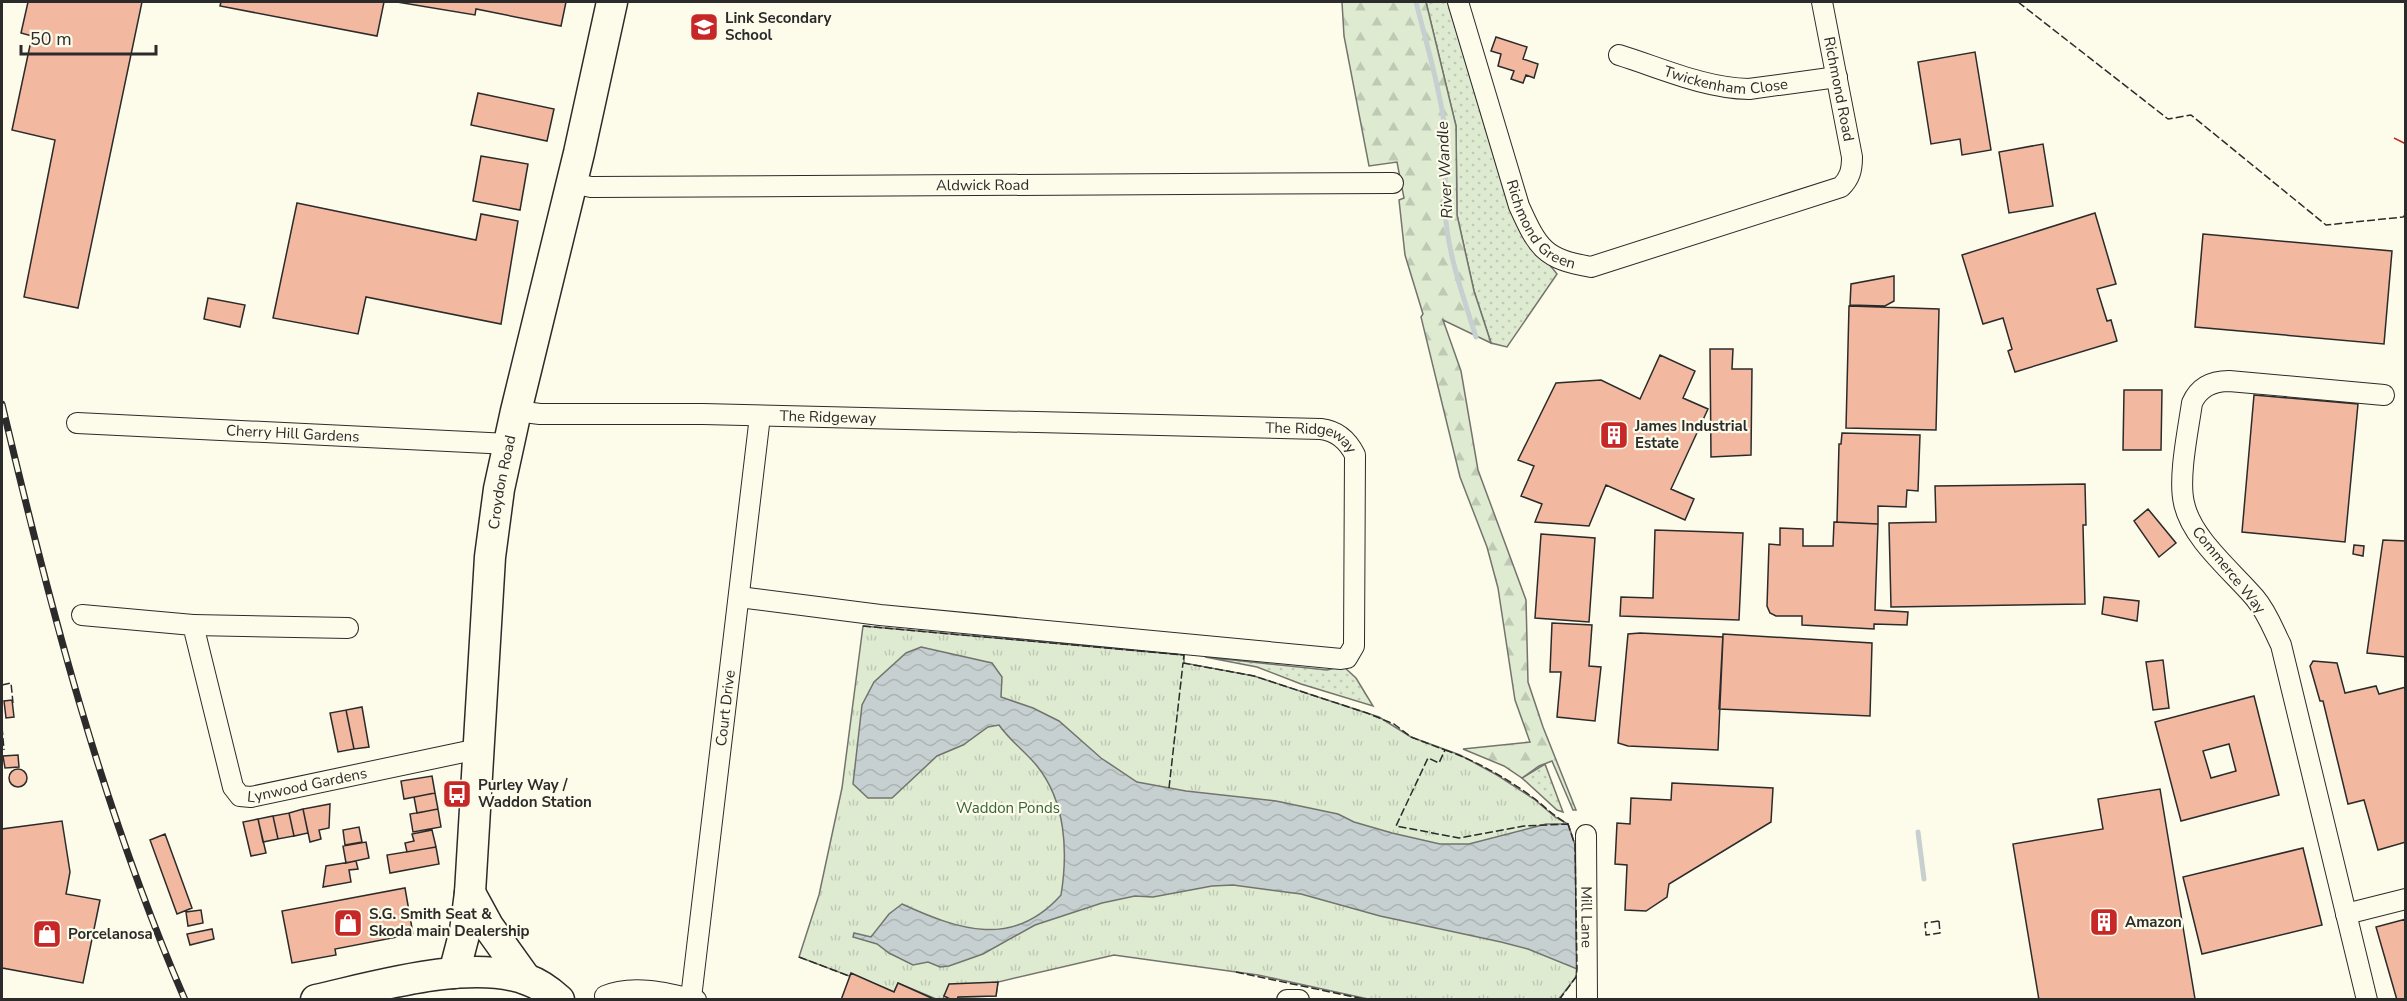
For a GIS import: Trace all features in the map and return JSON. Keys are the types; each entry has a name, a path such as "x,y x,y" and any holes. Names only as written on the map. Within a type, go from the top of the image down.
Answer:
{"highway":[{"name":"Croydon Road","path":"454,973 465,931 470,893 490,557 499,489 572,183 612,2"},
{"path":"470,893 488,927 526,979"},
{"path":"316,999 454,973 495,973 526,979 559,999"}],"street":[{"name":"Richmond Green","path":"1458,2 1519,206 1540,246 1557,260 1591,267 1605,263 1841,187 1850,176"},
{"name":"Richmond Road","path":"1822,2 1852,157 1850,176"},
{"name":"Twickenham Close","path":"1619,55 1706,83 1735,89 1837,77"},
{"name":"Aldwick Road","path":"572,183 591,186 1393,183"},
{"name":"Commerce Way","path":"2367,999 2281,645 2260,605 2196,530 2186,512 2182,487 2192,403 2195,396 2208,384 2229,381 2384,395"},
{"name":"The Ridgeway","path":"516,411 540,414 628,413 1329,430 1345,440 1355,455 1354,646 1347,657 1329,660 880,615 739,597"},
{"name":"Court Drive","path":"694,999 760,416"},
{"name":"Cherry Hill Gardens","path":"77,423 509,444"},
{"path":"82,615 193,625 348,628"},
{"name":"Lynwood Gardens","path":"193,625 234,787 240,796 251,797 478,749"},
{"name":"Mill Lane","path":"1586,835 1587,999"},
{"path":"2346,914 2406,899"},
{"path":"605,996 618,990 630,989 694,999"},
{"path":"1287,999 1299,999"}],"green space":[{"path":"1342,2 1426,2 1456,126 1457,215 1474,291 1491,343 1443,320 1461,371 1478,470 1526,600 1528,682 1576,810 1573,810 1552,761 1539,766 1522,778 1504,766 1463,749 1530,742 1515,700 1498,588 1487,547 1460,477 1421,317 1423,314 1405,255 1399,200 1404,198 1397,162 1369,166 1344,36"},
{"path":"1426,2 1455,2 1527,236 1557,274 1507,347 1491,343 1474,291 1457,215 1456,126"},
{"name":"Waddon Ponds","path":"863,626 1184,655 1184,663 1254,676 1379,717 1411,737 1460,755 1497,775 1568,824 1575,845 1576,977 1559,999 1368,999 1258,975 1114,955 998,982 996,996 952,999 944,996 943,999 936,999 898,983 894,992 851,974 849,976 799,957 819,895 842,788"},
{"path":"1205,657 1327,670 1343,666 1356,678 1373,706 1301,684 1257,667"},
{"path":"1545,764 1563,812 1557,810 1522,778"}],"water":[{"name":"Waddon Ponds","path":"921,647 992,663 1002,677 1001,697 1033,708 1059,721 1101,758 1137,782 1186,791 1276,801 1338,814 1354,822 1440,844 1469,844 1546,824 1568,824 1575,845 1577,969 1528,949 1501,942 1380,916 1301,894 1233,885 1212,886 1153,897 1135,896 1102,903 1035,925 983,954 949,966 940,967 928,962 913,965 877,944 853,937 854,933 871,937 889,914 902,904 944,921 985,930 1024,923 1043,912 1061,895 1064,845 1054,795 1037,766 999,725 988,727 963,745 937,756 892,798 868,798 853,784 862,705 874,682 906,653"}],"building":[{"path":"28,2 142,2 78,308 24,297 55,140 12,130 32,36 21,33"},
{"path":"221,2 384,2 377,36 220,6"},
{"path":"397,2 566,2 561,26 476,9 475,15"},
{"path":"1496,37 1527,47 1523,59 1538,64 1534,78 1526,75 1523,83 1511,79 1514,71 1498,66 1501,54 1491,51"},
{"path":"1975,52 1991,150 1962,155 1960,139 1931,144 1918,62"},
{"path":"478,93 554,109 547,141 471,125"},
{"path":"2043,144 2053,206 2009,213 1999,152"},
{"path":"481,156 528,164 520,210 473,201"},
{"path":"297,203 476,240 481,214 518,221 501,324 366,297 358,334 273,318"},
{"path":"2095,213 2116,284 2097,289 2107,321 2111,320 2117,341 2015,372 2008,351 2012,349 2003,318 1983,324 1962,255"},
{"path":"2203,234 2392,251 2384,344 2195,327"},
{"path":"1894,276 1894,301 1885,306 1850,305 1851,284"},
{"path":"208,298 245,305 240,327 204,319"},
{"path":"1849,306 1939,309 1936,430 1846,428"},
{"path":"1710,349 1733,349 1732,369 1752,369 1751,455 1711,457"},
{"name":"James Industrial Estate","path":"1660,355 1695,371 1683,398 1708,409 1671,489 1694,499 1685,520 1606,485 1589,526 1535,522 1542,504 1521,496 1534,466 1518,460 1556,383 1601,380 1640,399"},
{"path":"2124,390 2162,390 2161,450 2123,450"},
{"path":"2254,395 2358,404 2345,542 2242,532"},
{"path":"1842,433 1920,435 1918,491 1907,490 1906,507 1878,506 1878,524 1837,522 1839,444 1841,444"},
{"path":"2085,484 2086,525 2083,525 2085,604 1891,607 1889,523 1936,522 1935,486"},
{"path":"2148,509 2176,543 2159,557 2134,521"},
{"path":"1834,522 1878,524 1875,610 1908,612 1907,625 1874,624 1874,629 1802,625 1802,616 1776,616 1770,613 1767,606 1769,544 1780,545 1780,528 1803,529 1803,546 1833,546"},
{"path":"1655,530 1743,533 1739,620 1620,616 1621,597 1653,598"},
{"path":"1541,534 1595,538 1589,622 1535,618"},
{"path":"2383,540 2406,541 2406,657 2367,653"},
{"path":"2354,545 2364,546 2363,556 2353,554"},
{"path":"2104,597 2139,601 2137,621 2102,614"},
{"path":"1552,623 1592,625 1589,666 1601,667 1595,721 1557,717 1561,672 1550,672"},
{"path":"1628,634 1723,637 1718,750 1628,746 1618,743"},
{"path":"1723,634 1872,643 1870,716 1719,709"},
{"path":"2163,660 2169,708 2153,710 2146,662"},
{"path":"2313,661 2337,663 2345,693 2376,686 2379,694 2406,687 2406,842 2378,850 2364,800 2348,804 2323,701 2320,701 2310,666"},
{"path":"2254,696 2279,795 2181,821 2155,722","holes":["2229,744 2236,771 2211,778 2203,751"]},
{"path":"12,700 14,717 6,718 4,701"},
{"path":"362,707 369,747 354,749 346,710"},
{"path":"346,710 354,749 338,752 330,713"},
{"path":"18,755 19,767 5,768 3,756"},
{"path":"14,769 22,769 27,774 25,785 14,787 9,782 9,774"},
{"path":"432,776 435,793 404,799 401,781"},
{"path":"1672,783 1773,788 1771,822 1669,884 1667,897 1646,911 1625,910 1627,865 1615,864 1617,823 1630,824 1631,798 1671,800"},
{"name":"Amazon","path":"2160,789 2195,999 2039,1000 2013,844 2103,829 2098,799"},
{"path":"435,793 438,809 417,813 414,797"},
{"path":"330,804 329,828 319,830 321,839 310,842 303,809"},
{"path":"303,809 308,833 294,836 289,813"},
{"path":"438,809 441,827 413,832 410,814"},
{"path":"289,813 294,836 278,839 273,816"},
{"path":"273,816 278,839 263,842 258,819"},
{"path":"258,819 266,853 251,856 243,822"},
{"name":"Porcelanosa","path":"62,821 70,872 66,894 100,900 83,983 2,968 2,829"},
{"path":"359,827 362,842 345,845 343,830"},
{"path":"432,830 436,847 407,852 405,843 414,841 412,834"},
{"path":"165,834 192,908 177,914 150,840"},
{"path":"366,842 369,858 346,863 343,846"},
{"path":"436,847 439,864 390,873 387,855"},
{"path":"2303,848 2322,925 2202,954 2183,877"},
{"path":"356,861 358,869 349,870 351,882 323,887 326,866"},
{"name":"S.G. Smith Seat & Skoda main Dealership","path":"405,888 413,934 335,949 336,955 292,963 282,911"},
{"path":"201,910 203,923 188,926 186,912"},
{"path":"2406,919 2406,1000 2397,1000 2376,927"},
{"path":"212,929 214,939 190,945 187,934"},
{"path":"851,973 894,992 898,983 936,1000 841,1000"},
{"path":"998,982 996,996 958,997 957,1000 952,1000 944,996 949,984"}],"waterway":[{"name":"River Wandle","path":"1416,2 1444,122 1446,225 1456,274 1476,337"},
{"name":"River Wandle","path":"1918,832 1924,879"}],"railway":[{"path":"2,404 59,631 103,781 155,928 185,1000"}],"fence":[{"path":"2018,2 2168,119 2191,115 2326,225 2403,217 2406,214"},
{"path":"863,626 1184,655 1183,663 1254,676 1367,713 1394,724 1411,737 1445,750"},
{"path":"1169,788 1183,663"},
{"path":"2,685 11,683 13,703"},
{"path":"2,727 4,750"},
{"path":"1445,750 1469,759 1503,778 1568,824 1524,826 1459,838 1396,826 1428,758 1439,763 1445,750"},
{"path":"1559,1000 1576,977 1577,969 1575,845 1568,824"},
{"path":"1939,921 1940,933 1926,935 1925,923 1939,921"},
{"path":"799,957 849,976"},
{"path":"1236,972 1368,1000"}],"power":[{"path":"2394,138 2406,144"}],"place":[{"name":"Link Secondary School","path":"704,27"},
{"name":"James Industrial Estate","path":"1614,435"},
{"name":"Purley Way / Waddon Station","path":"457,794"},
{"name":"Amazon","path":"2104,922"},
{"name":"S.G. Smith Seat & Skoda main Dealership","path":"348,923"},
{"name":"Porcelanosa","path":"47,934"}]}
